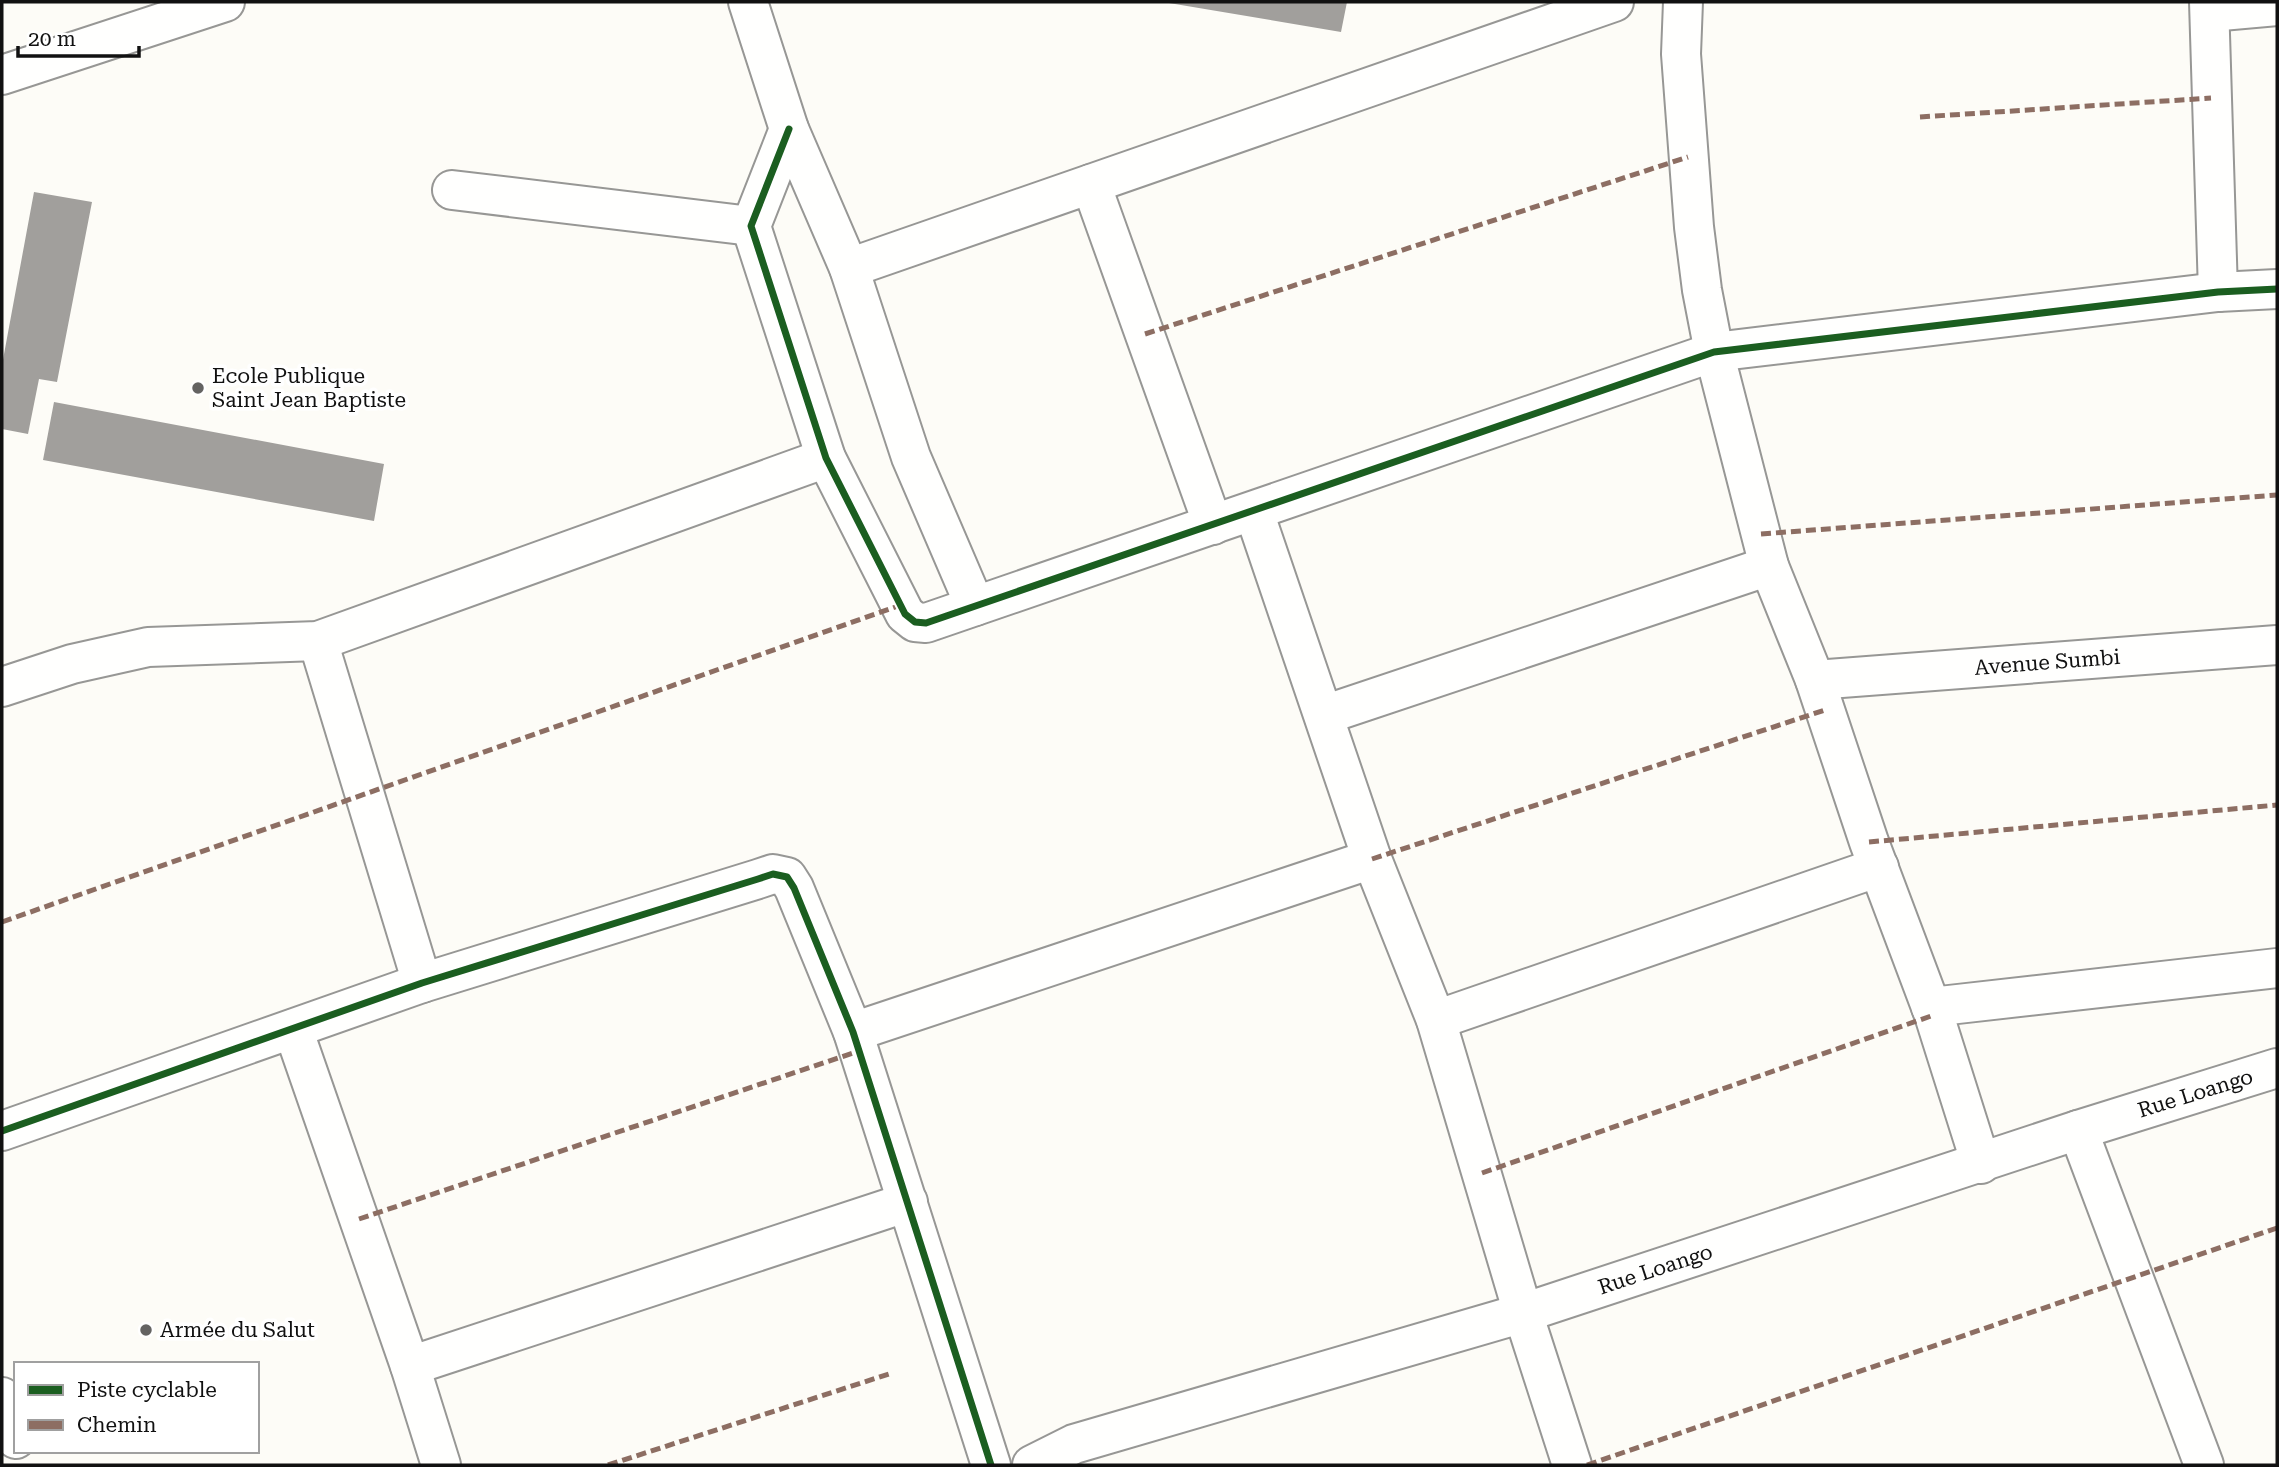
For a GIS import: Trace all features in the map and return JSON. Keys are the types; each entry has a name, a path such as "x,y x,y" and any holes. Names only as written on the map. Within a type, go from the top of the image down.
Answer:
{"street":[{"path":"2,75 225,2"},
{"path":"748,2 789,129 849,268 911,457 975,606"},
{"path":"849,268 1614,2"},
{"path":"1683,2 1681,54 1692,204 1702,290 1714,352 1769,566 1815,680 1879,867 1931,1007 1981,1164"},
{"path":"2218,292 2209,7 2277,6"},
{"path":"789,129 751,226 827,458 905,614 915,622 926,623 1714,352 2218,292 2277,289"},
{"path":"1091,184 1213,525"},
{"path":"452,190 751,226"},
{"path":"2,687 72,664 148,647 318,642 827,458"},
{"path":"1254,512 1373,859 1436,1020 1523,1313 1572,1465"},
{"path":"1324,715 1769,566"},
{"path":"318,642 422,983"},
{"name":"Avenue Sumbi","path":"1815,680 2277,645"},
{"path":"853,1032 1373,859"},
{"path":"1436,1020 1879,867"},
{"path":"2,1131 422,983 773,874 787,877 794,888 853,1032 991,1465"},
{"path":"1931,1007 2277,968"},
{"path":"293,1029 442,1465"},
{"name":"Rue Loango","path":"1032,1465 1074,1444 1523,1313 2078,1130 2277,1068"},
{"path":"2078,1130 2204,1465"},
{"path":"410,1366 908,1202"},
{"path":"2,1396 14,1437"}],"building":[{"path":"1163,2 1347,2 1341,32"},
{"path":"34,192 92,202 57,382 39,379 28,434 2,429 2,365"},
{"path":"54,402 384,464 374,521 43,460"}],"marked path":[{"path":"1920,117 2211,98"},
{"path":"1145,334 1688,157"},
{"path":"1761,534 2277,495"},
{"path":"2,922 901,605"},
{"path":"1372,859 1825,710"},
{"path":"1869,842 2277,805"},
{"path":"1482,1173 1934,1015"},
{"path":"359,1219 859,1051"},
{"path":"1587,1465 2277,1228"},
{"path":"608,1465 889,1374"}],"cycle path":[{"path":"789,129 751,226 826,458 905,614 915,622 926,623 1714,352 2218,292 2277,289"},
{"path":"2,1131 422,983 773,874 787,877 794,888 853,1032 991,1465"}],"place":[{"name":"Ecole Publique Saint Jean Baptiste","path":"198,388"},
{"name":"Armée du Salut","path":"146,1330"}]}
